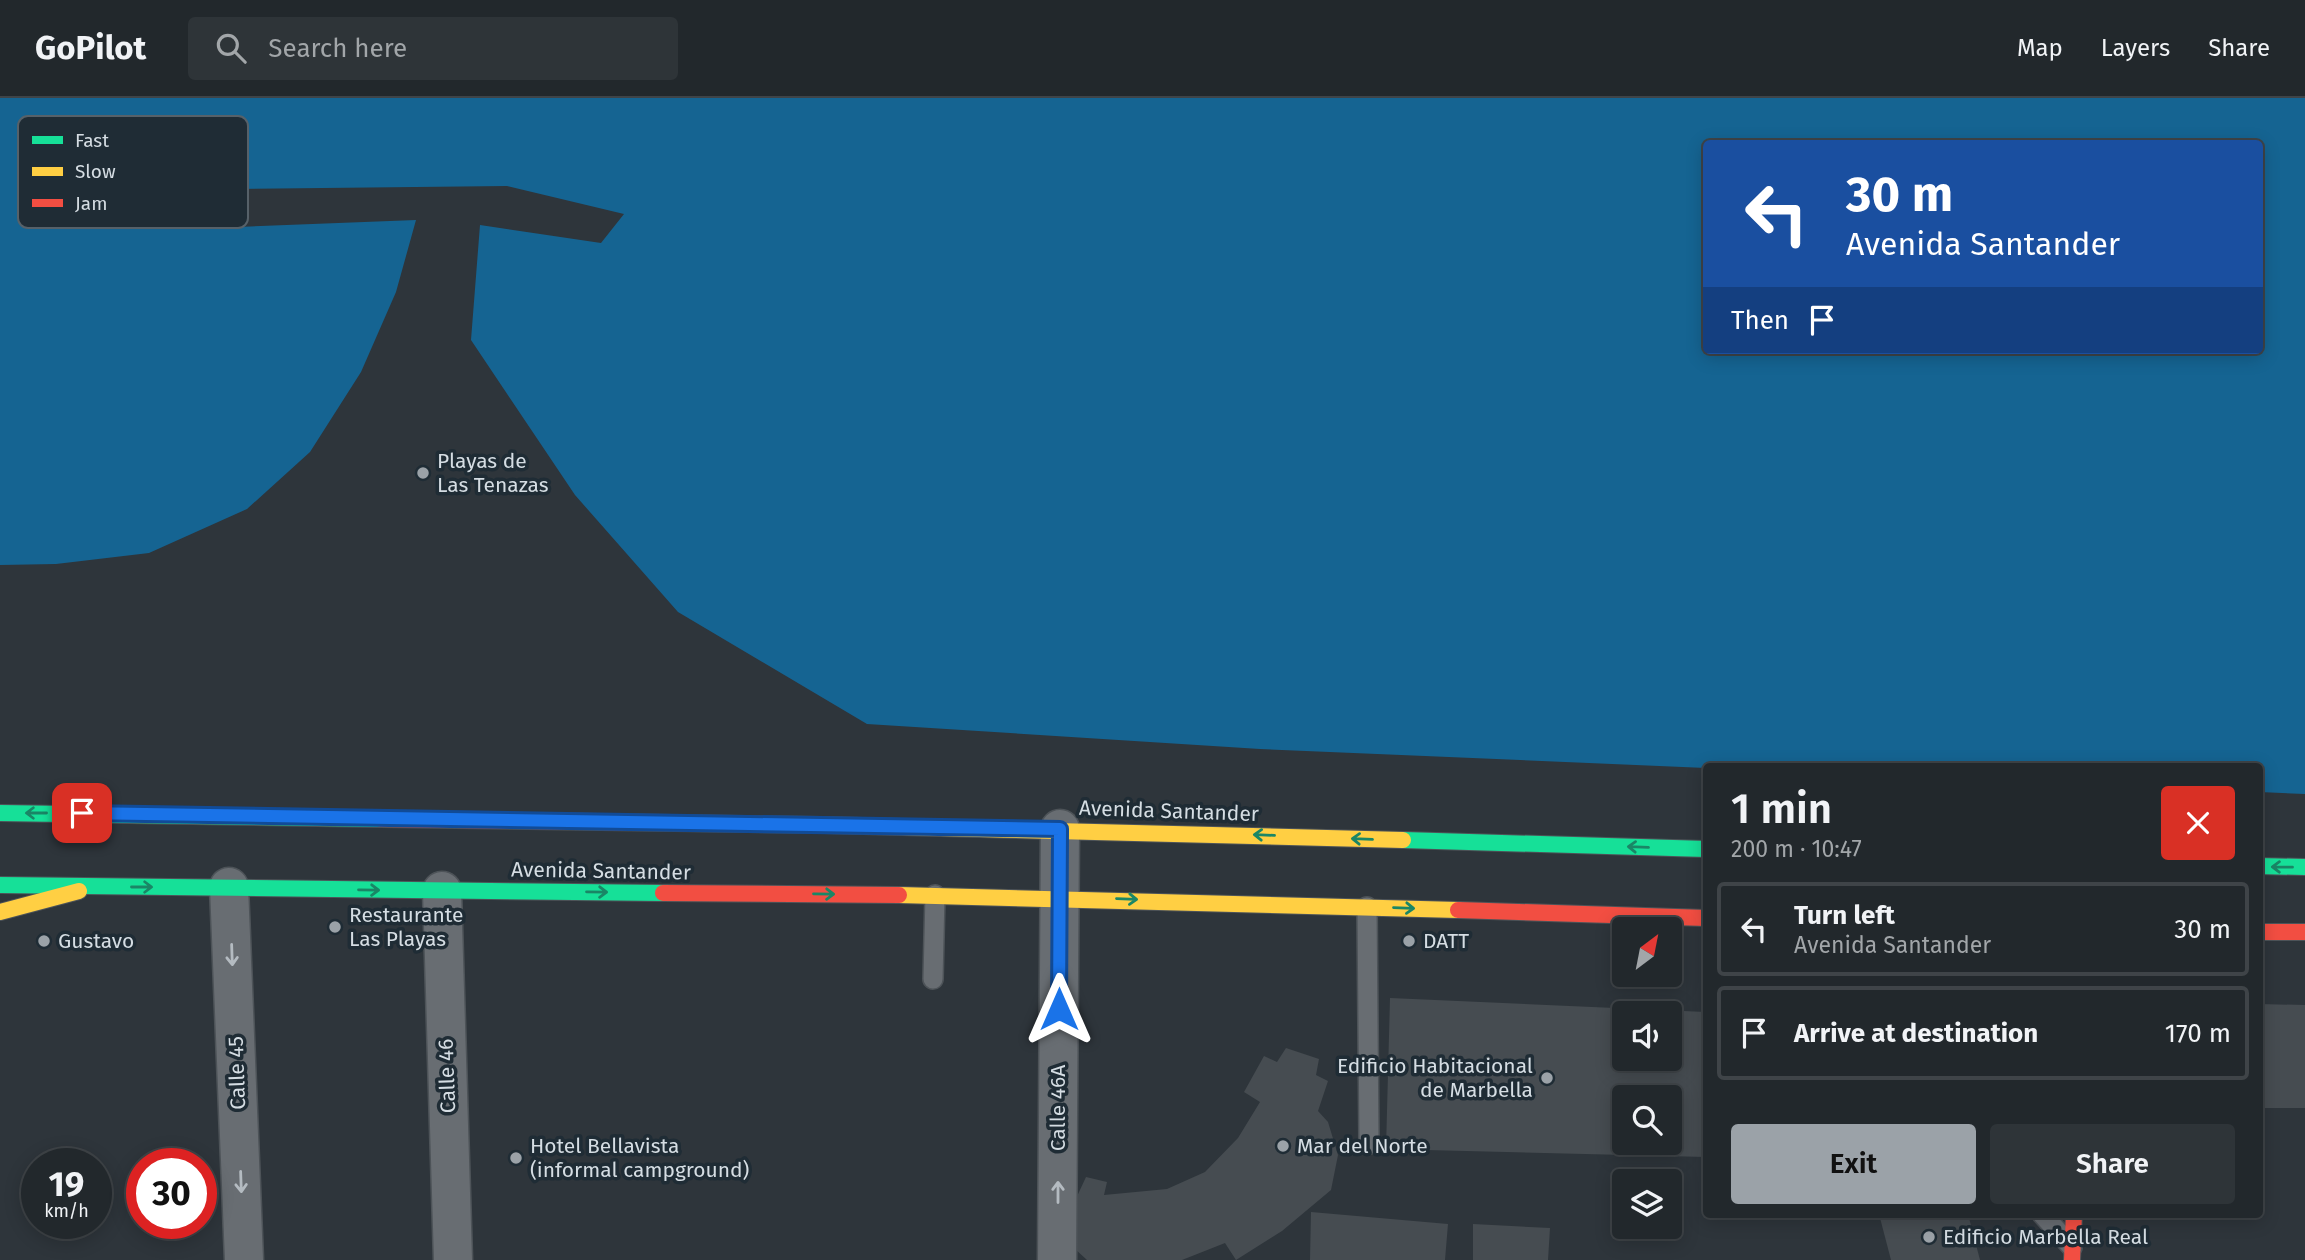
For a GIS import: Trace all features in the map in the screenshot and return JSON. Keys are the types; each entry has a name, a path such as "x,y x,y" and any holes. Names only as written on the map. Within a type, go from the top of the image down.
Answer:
{"main road":[{"name":"Avenida Santander","path":"0,813 1060,829 1703,849"},
{"path":"2263,866 2305,867"},
{"name":"Avenida Santander","path":"0,885 1059,897 1703,918"},
{"path":"0,912 98,887"},
{"path":"2263,932 2305,932"},
{"path":"2073,1254 2074,1218"}],"street":[{"name":"Calle 46A","path":"1057,1260 1060,829"},
{"name":"Calle 45","path":"229,887 244,1260"},
{"name":"Calle 46","path":"442,891 453,1260"}],"lane":[{"path":"933,979 935,895"},
{"path":"1367,907 1368,1144"},
{"path":"2045,1218 2073,1254"}],"water":[{"path":"0,98 2305,98 2305,794 2263,792 2263,763 1703,763 1703,768 1260,749 867,724 678,612 575,495 471,340 480,225 601,243 624,214 507,186 248,189 248,116 18,116 18,228 248,228 416,220 396,292 361,372 310,452 247,509 149,553 56,564 0,565"}],"building":[{"name":"Edificio Habitacional de Marbella","path":"1390,998 1612,1008 1612,1071 1682,1071 1682,1011 1703,1012 1703,1157 1626,1155 1682,1155 1682,1085 1612,1085 1612,1155 1386,1149"},
{"path":"2263,1004 2305,1005 2305,1108 2263,1108"},
{"name":"Mar del Norte","path":"1286,1048 1319,1059 1316,1075 1328,1081 1318,1111 1328,1122 1338,1155 1331,1190 1282,1231 1236,1260 1225,1243 1182,1260 1087,1260 1075,1249 1073,1205 1086,1177 1107,1182 1104,1195 1167,1189 1205,1172 1238,1138 1260,1102 1244,1092 1264,1056 1277,1062"},
{"path":"1311,1212 1448,1224 1445,1260 1310,1260"},
{"name":"Edificio Marbella Real","path":"1880,1218 1969,1218 1980,1260 1891,1260"},
{"path":"1473,1224 1550,1228 1548,1260 1473,1260"}],"traffic: fast":[{"path":"0,813 381,819"},
{"path":"1403,840 1703,849"},
{"path":"2263,866 2305,867"},
{"path":"0,885 663,893"}],"traffic: slow":[{"path":"824,825 1403,840"},
{"path":"0,912 79,891"},
{"path":"899,895 1458,910"}],"traffic: jam":[{"path":"381,819 824,825"},
{"path":"663,893 899,895"},
{"path":"1458,910 1703,918"},
{"path":"2263,932 2305,932"},
{"path":"2072,1260 2074,1218"}],"place":[{"name":"Playas de Las Tenazas","path":"423,473"},
{"name":"Restaurante Las Playas","path":"335,927"},
{"name":"Gustavo","path":"44,941"},
{"name":"DATT","path":"1409,941"},
{"name":"Edificio Habitacional de Marbella","path":"1547,1078"},
{"name":"Mar del Norte","path":"1283,1146"},
{"name":"Hotel Bellavista (informal campground)","path":"516,1158"},
{"name":"Edificio Marbella Real","path":"1929,1237"}],"route":[{"path":"82,813 1060,829 1059,1009"}]}
